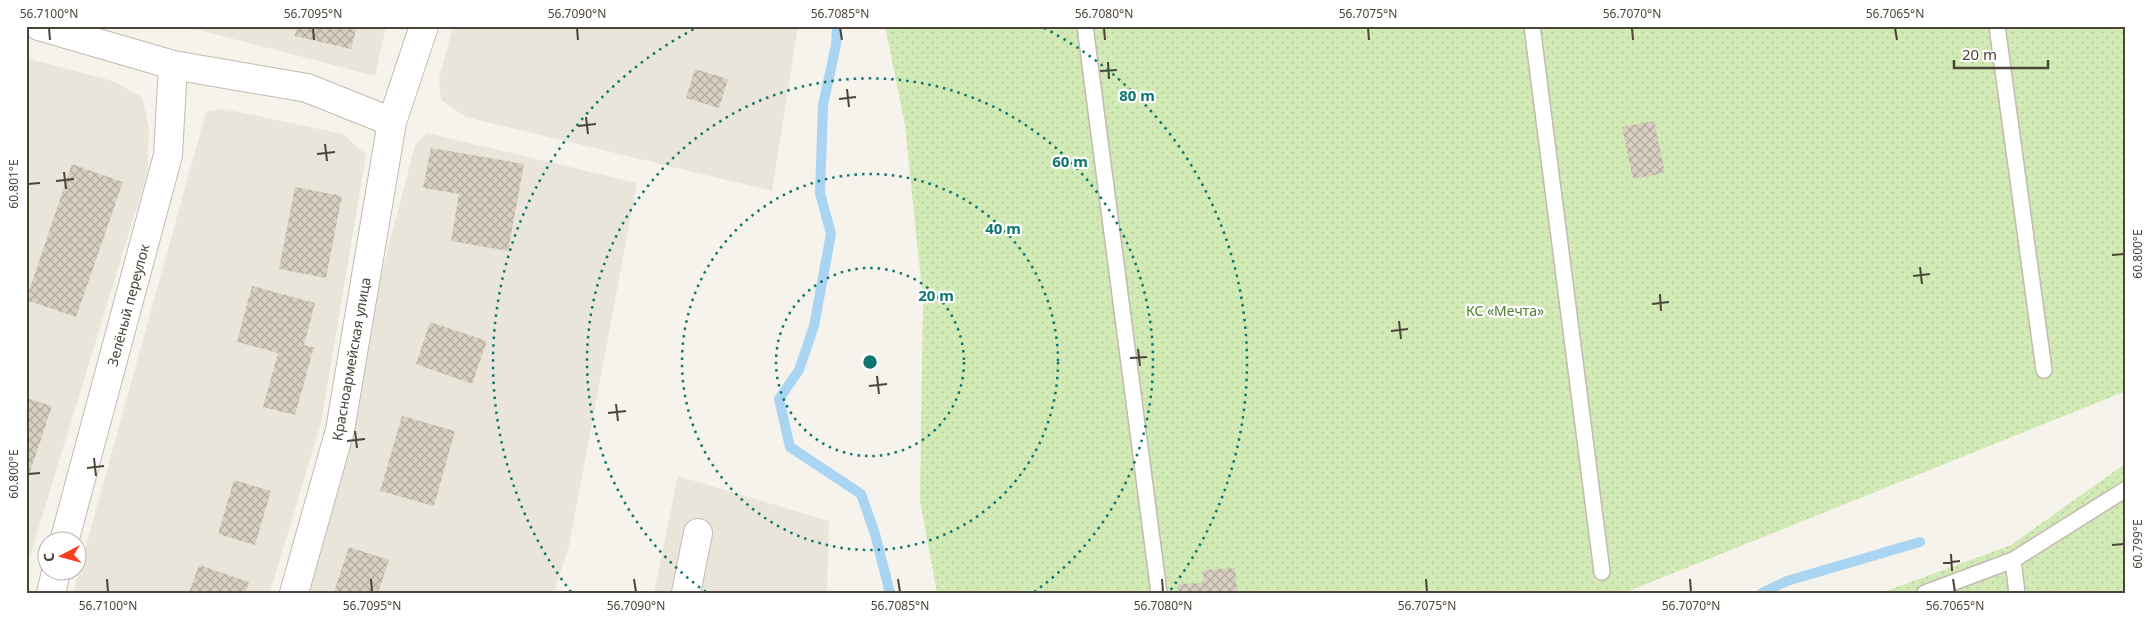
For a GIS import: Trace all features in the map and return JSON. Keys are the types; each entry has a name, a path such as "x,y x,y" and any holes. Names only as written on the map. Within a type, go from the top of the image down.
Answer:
{"street":[{"path":"38,26 173,65 307,88 392,122"},
{"name":"Красноармейская улица","path":"294,593 340,430 392,122 424,26"},
{"name":"Зелёный переулок","path":"67,532 168,155 173,65"},
{"path":"686,593 698,533"}],"lane":[{"path":"1085,26 1159,593"},
{"path":"1532,26 1602,572"},
{"path":"1997,26 2044,370"},
{"path":"1925,593 2013,560 2126,489"},
{"path":"2013,560 2017,593"}],"shaded area":[{"path":"184,26 386,26 375,76"},
{"path":"453,26 798,26 772,191 466,117 441,100 439,79"},
{"path":"26,58 113,81 142,97 149,128 147,174 26,569"},
{"path":"224,109 343,134 366,155 321,423 270,593 73,593 76,582 88,582 88,539 206,112"},
{"path":"427,133 637,183 569,546 554,593 298,593 415,145"},
{"path":"678,476 829,521 827,593 654,593"}],"green space":[{"name":"КС «Мечта»","path":"885,26 2126,26 2126,391 1624,593 937,593 920,501 923,301 905,125"},
{"path":"2126,463 2126,593 1881,593 2011,545"}],"building":[{"path":"297,26 357,26 351,49 295,36"},
{"path":"695,69 728,79 719,108 686,98"},
{"path":"1654,121 1665,173 1633,179 1622,127"},
{"path":"431,148 524,164 508,251 451,241 459,194 423,188"},
{"path":"72,164 123,182 76,317 26,300"},
{"path":"295,187 342,196 326,278 279,269"},
{"path":"252,286 315,303 304,345 314,347 295,415 263,407 278,353 237,342"},
{"path":"430,322 487,341 472,384 416,364"},
{"path":"26,398 52,406 27,481 26,481"},
{"path":"402,416 455,431 434,506 380,491"},
{"path":"234,480 271,491 255,545 218,534"},
{"path":"349,547 389,560 378,593 334,592"},
{"path":"199,565 249,582 245,593 189,593"},
{"path":"1235,568 1237,593 1179,593 1178,584 1204,583 1203,570"}],"waterway":[{"path":"837,26 836,45 823,105 820,193 831,234 814,326 799,370 779,399 790,447 861,494 875,534 890,593"},
{"path":"1762,593 1787,581 1920,542"}]}
